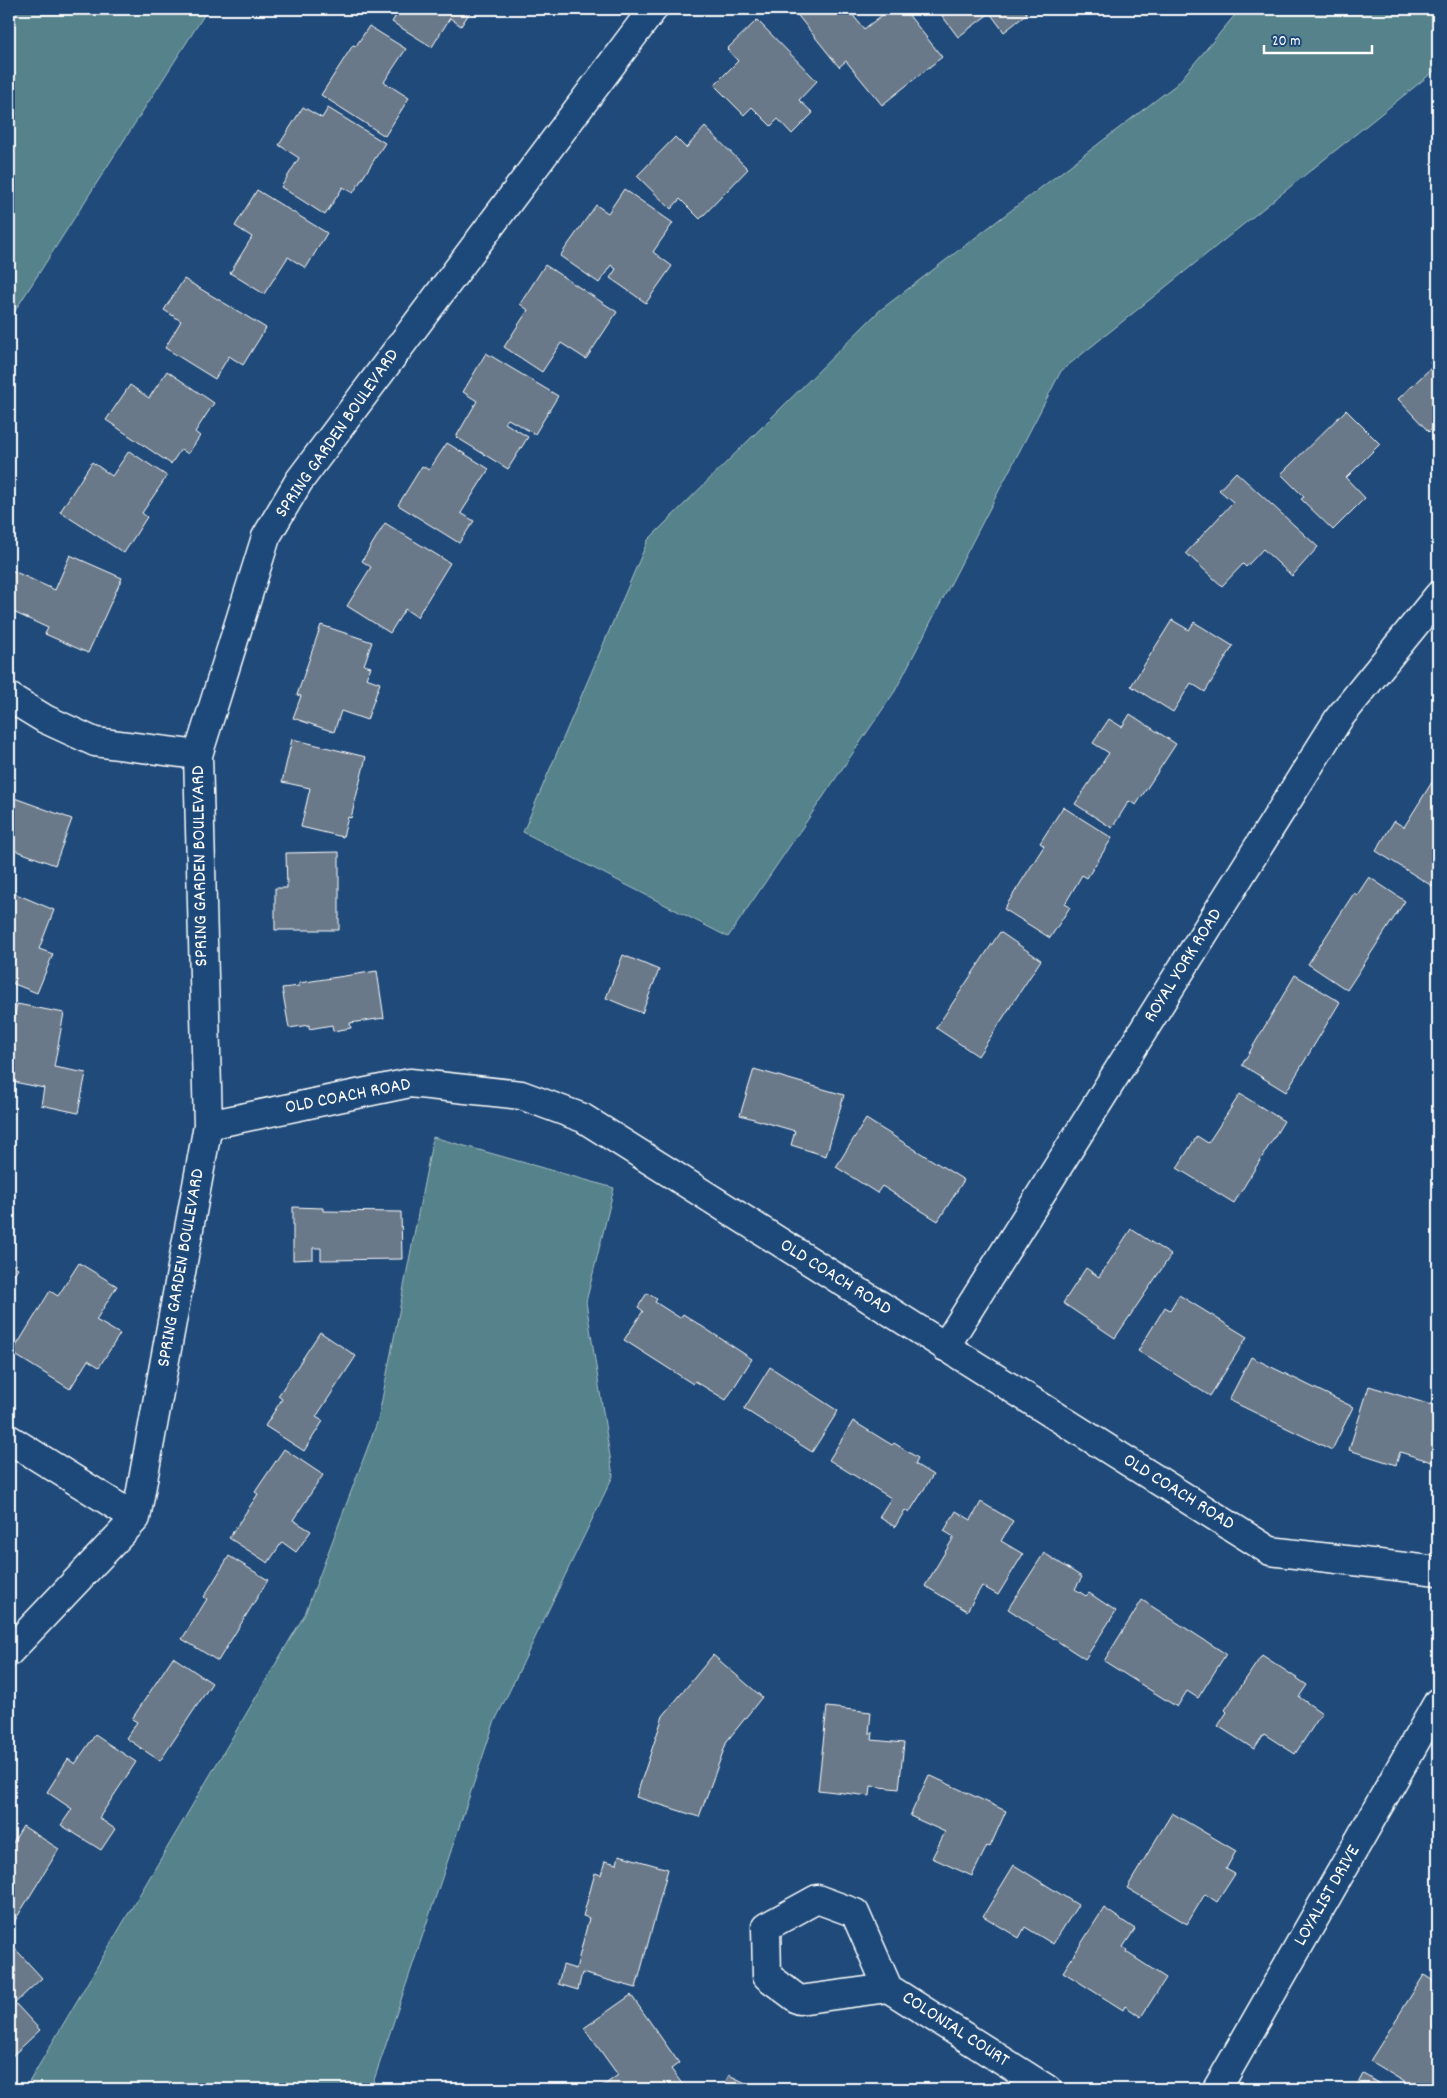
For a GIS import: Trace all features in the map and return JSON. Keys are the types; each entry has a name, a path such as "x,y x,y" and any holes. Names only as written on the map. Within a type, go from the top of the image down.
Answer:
{"street":[{"name":"SPRING GARDEN BOULEVARD","path":"136,1518 208,1126 198,755 266,537 298,481 653,9"},
{"name":"ROYAL YORK ROAD","path":"944,1347 1339,718 1438,596"},
{"path":"9,697 45,719 95,742 198,755"},
{"name":"OLD COACH ROAD","path":"208,1126 410,1083 521,1094 583,1118 1270,1551 1438,1571"},
{"path":"9,1439 136,1518 9,1652"},
{"name":"LOYALIST DRIVE","path":"1217,2089 1438,1702"},
{"name":"COLONIAL COURT","path":"888,1988 799,2000 767,1976 766,1927 817,1899 855,1913 888,1988 1047,2089"}],"green space":[{"path":"9,9 208,9 9,320"},
{"path":"1240,9 1438,9 1438,68 1061,371 895,691 728,937 523,832 648,540 879,311 1177,84"},
{"path":"433,1137 614,1188 586,1302 613,1476 494,1723 371,2089 25,2089 305,1614 378,1420"}],"building":[{"path":"400,9 472,9 461,26 450,18 432,47 392,22"},
{"path":"799,9 848,9 864,29 890,9 904,9 942,57 882,105 846,61 839,67 795,12"},
{"path":"937,9 1024,9 1027,14 1004,32 990,13 958,37"},
{"path":"757,20 817,81 799,100 813,113 792,134 778,119 771,126 752,107 744,115 714,85 738,61 727,49"},
{"path":"369,26 406,49 384,82 409,98 385,136 321,95 353,45 356,46"},
{"path":"303,107 322,118 328,108 385,143 353,193 343,187 325,215 281,187 299,158 279,145"},
{"path":"705,127 748,169 700,219 680,199 671,209 637,176 675,137 686,148"},
{"path":"624,189 673,223 653,252 672,266 646,303 610,278 616,269 611,265 599,283 560,256 596,205 608,213"},
{"path":"257,190 327,233 306,268 288,257 264,294 230,273 252,237 235,226"},
{"path":"545,265 617,312 586,359 561,343 542,372 504,347 528,310 520,304"},
{"path":"184,279 266,328 243,365 229,356 215,379 165,348 181,321 164,310"},
{"path":"486,353 558,396 535,434 508,419 505,423 528,437 508,469 456,437 477,401 463,392"},
{"path":"1438,356 1438,423 1429,432 1398,399 1433,366 1430,363"},
{"path":"167,371 214,403 195,432 200,436 188,454 181,449 171,464 106,420 130,385 149,398"},
{"path":"1346,410 1380,444 1346,478 1365,498 1333,530 1301,499 1304,497 1281,474"},
{"path":"447,443 489,469 461,513 474,521 459,543 398,505 422,466 429,470"},
{"path":"129,451 167,476 142,513 147,517 124,553 60,512 92,462 112,476"},
{"path":"1236,472 1318,547 1292,576 1263,549 1246,567 1243,564 1222,586 1186,553 1233,502 1219,490"},
{"path":"385,523 450,563 417,617 405,609 390,633 347,606 371,567 362,561"},
{"path":"70,555 122,578 88,653 45,634 48,628 9,610 9,575 11,570 55,590"},
{"path":"1172,620 1189,630 1194,622 1233,646 1205,692 1191,683 1173,712 1131,686"},
{"path":"321,625 372,642 364,665 371,667 366,678 380,683 367,720 341,711 334,732 293,718 301,696 297,695"},
{"path":"1130,714 1176,744 1136,805 1129,801 1112,828 1075,804 1109,753 1093,743 1109,719 1122,727"},
{"path":"292,739 366,757 351,818 348,817 343,837 301,827 310,788 282,782"},
{"path":"1434,779 1438,781 1438,875 1432,886 1376,851 1394,821 1404,827"},
{"path":"9,796 72,819 55,865 9,848"},
{"path":"1063,807 1112,838 1087,878 1082,875 1065,904 1070,907 1050,938 1004,909 1044,846 1040,843"},
{"path":"339,852 339,930 275,930 275,888 287,888 286,853"},
{"path":"1369,877 1405,901 1347,990 1308,964 1354,893 1357,895"},
{"path":"9,891 54,910 39,949 53,954 37,993 9,982"},
{"path":"1000,932 1041,960 978,1056 936,1028"},
{"path":"623,955 659,970 642,1013 606,998"},
{"path":"377,971 384,1018 350,1023 351,1028 333,1031 332,1025 309,1029 309,1025 289,1028 282,988 299,986 299,983"},
{"path":"1295,975 1340,1002 1286,1092 1242,1065"},
{"path":"17,1004 64,1013 54,1067 86,1073 78,1113 41,1105 44,1088 9,1081 9,1019 14,1021"},
{"path":"754,1069 844,1095 826,1156 791,1145 795,1131 740,1115"},
{"path":"1240,1094 1284,1121 1234,1203 1177,1168 1197,1136 1208,1143"},
{"path":"866,1119 964,1180 938,1221 882,1186 877,1193 836,1167"},
{"path":"293,1207 323,1208 323,1211 401,1212 402,1259 321,1260 321,1248 313,1248 313,1259 293,1260"},
{"path":"1131,1229 1171,1255 1115,1338 1063,1303 1086,1268 1099,1277"},
{"path":"9,1232 14,1236 9,1243"},
{"path":"9,1262 18,1268 9,1282"},
{"path":"79,1263 117,1286 96,1320 120,1334 99,1367 88,1360 70,1389 12,1353 50,1291 58,1296"},
{"path":"647,1293 657,1299 655,1302 680,1318 683,1314 752,1359 726,1400 695,1381 693,1384 624,1340 643,1311 638,1307"},
{"path":"1179,1295 1247,1337 1210,1396 1138,1351 1165,1307 1170,1310"},
{"path":"320,1332 356,1356 316,1417 323,1421 304,1451 265,1426 282,1399 278,1396"},
{"path":"1251,1357 1353,1407 1332,1450 1229,1400"},
{"path":"770,1367 838,1411 812,1452 744,1409"},
{"path":"1369,1386 1438,1407 1438,1464 1400,1452 1396,1465 1349,1450"},
{"path":"853,1421 892,1445 894,1443 918,1458 915,1464 933,1475 909,1513 905,1510 895,1527 879,1517 891,1498 829,1460"},
{"path":"284,1449 323,1475 293,1520 311,1531 296,1552 282,1542 268,1563 229,1538 258,1494 255,1492"},
{"path":"981,1502 1013,1521 1001,1541 1023,1554 998,1595 982,1586 967,1611 925,1586 954,1537 944,1531 956,1511 971,1520"},
{"path":"1044,1553 1082,1577 1075,1589 1086,1596 1089,1593 1116,1611 1085,1659 1008,1609"},
{"path":"229,1556 268,1580 218,1661 182,1639 207,1599 204,1597"},
{"path":"1142,1600 1226,1654 1198,1698 1187,1691 1177,1707 1104,1661"},
{"path":"713,1655 762,1697 727,1741 699,1817 636,1797 663,1716"},
{"path":"1262,1655 1307,1685 1299,1697 1322,1713 1295,1754 1264,1734 1254,1749 1218,1726 1227,1712 1225,1710"},
{"path":"173,1657 212,1683 160,1761 126,1738 137,1722 132,1719"},
{"path":"827,1707 871,1712 869,1733 873,1733 872,1740 904,1743 899,1789 871,1786 870,1796 818,1790"},
{"path":"95,1735 136,1762 99,1818 115,1829 101,1850 61,1825 72,1809 47,1792 68,1759 75,1764"},
{"path":"929,1775 1006,1811 990,1847 987,1846 972,1876 932,1858 945,1832 910,1816"},
{"path":"1172,1813 1236,1851 1226,1869 1235,1874 1217,1902 1205,1894 1187,1924 1127,1888"},
{"path":"23,1826 59,1849 9,1930 9,1849"},
{"path":"619,1855 668,1869 636,1988 582,1973 578,1990 558,1984 563,1965 576,1969 589,1918 583,1916 595,1873 601,1875 605,1861 617,1864"},
{"path":"1014,1865 1078,1905 1053,1944 1025,1927 1019,1938 983,1916"},
{"path":"1104,1908 1135,1929 1123,1947 1127,1950 1126,1952 1166,1978 1141,2017 1125,2006 1123,2010 1063,1972"},
{"path":"9,1942 42,1978 15,2003 40,2030 9,2059"},
{"path":"1424,1975 1438,1984 1438,2072 1428,2089 1416,2089 1370,2061"},
{"path":"631,1995 679,2063 671,2069 686,2089 605,2089 603,2086 618,2075 584,2028"},
{"path":"1363,2074 1388,2089 1355,2089"},
{"path":"729,2075 758,2089 722,2089"}]}
